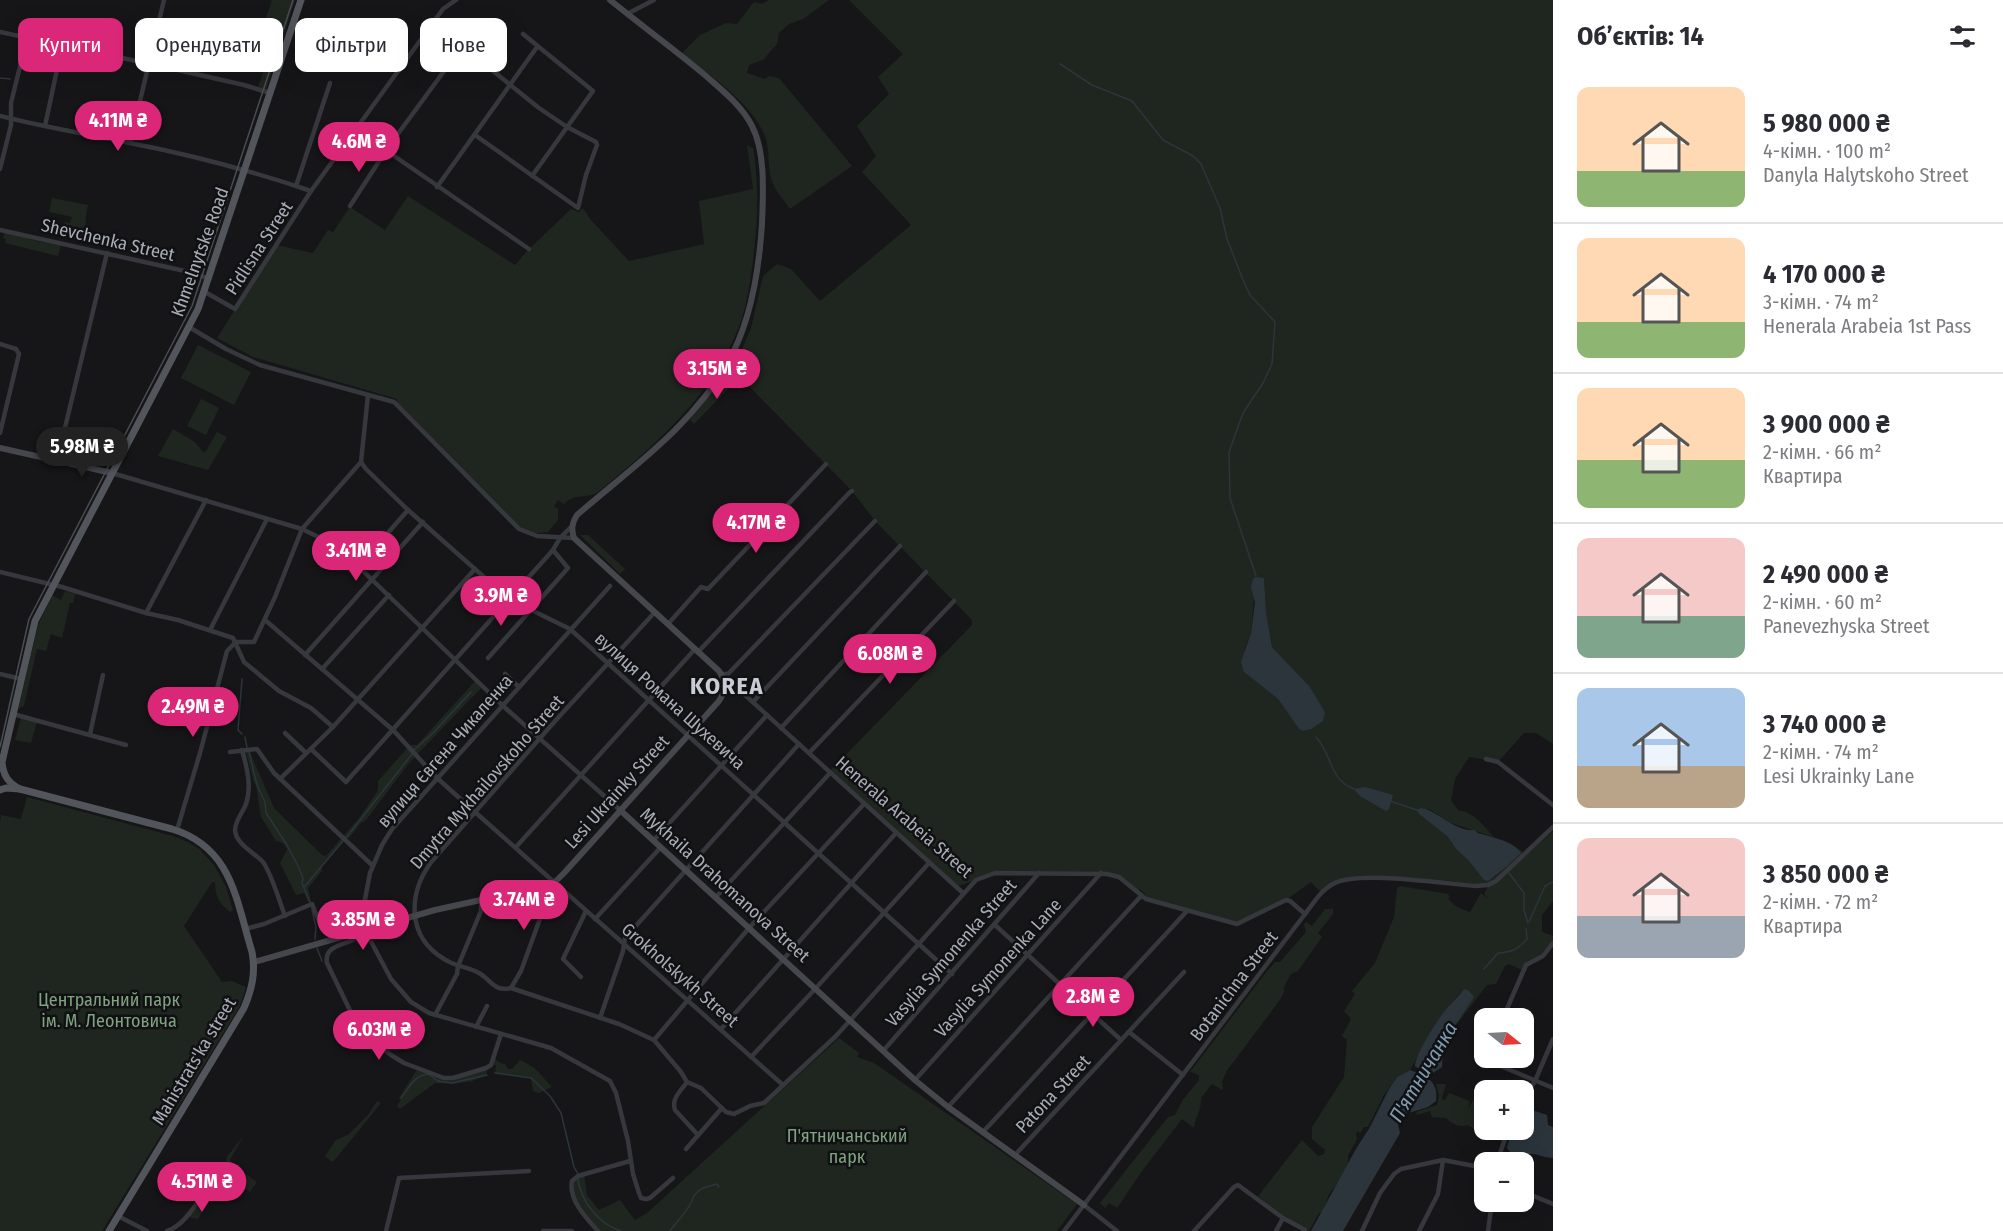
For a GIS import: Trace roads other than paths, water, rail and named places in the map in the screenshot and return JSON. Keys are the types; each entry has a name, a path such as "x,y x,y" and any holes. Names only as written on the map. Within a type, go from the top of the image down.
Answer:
{"main road":[{"name":"Khmelnytske Road","path":"0,770 35,621 189,327 205,292 301,0"},
{"path":"610,0 685,59 732,100 753,127 761,161 763,182 761,236 754,288 736,346 727,365 679,425 637,466 578,515 573,525 574,538 723,673 726,686 719,701"},
{"path":"0,448 112,473"},
{"name":"Lesi Ukrainky Street","path":"553,883 719,701"},
{"path":"2,762 3,772 8,780 20,789"},
{"name":"Mahistrats'ka street","path":"0,790 20,789 177,830 204,844 222,864 232,884 254,962 253,982 244,1008 109,1231"},
{"name":"Mykhaila Drahomanova Street","path":"620,810 915,1080 948,1107 1084,1205"},
{"path":"254,962 415,916 553,883"}],"street":[{"path":"160,18 164,0"},
{"name":"Pidlisna Street","path":"205,292 235,309 356,128 443,9 456,0"},
{"path":"627,14 654,0"},
{"path":"0,32 18,36"},
{"path":"523,34 593,91 532,176"},
{"path":"438,187 537,47"},
{"path":"0,169 19,72"},
{"path":"45,126 56,72"},
{"path":"130,143 146,72"},
{"path":"185,72 270,93"},
{"path":"350,206 443,72"},
{"path":"475,135 578,208 596,142 567,127 494,72"},
{"path":"296,186 330,83"},
{"path":"0,116 245,170 312,191"},
{"path":"356,128 529,249"},
{"name":"Shevchenka Street","path":"0,230 194,273 209,279"},
{"path":"57,461 107,253"},
{"path":"189,327 255,362 397,404 519,529 530,534 574,538"},
{"path":"0,344 16,349 19,354 0,434"},
{"path":"177,830 201,753 227,651 236,642 254,642 302,529 361,462 368,394"},
{"name":"вулиця Романа Шухевича","path":"361,462 408,510 508,599 570,629 951,974"},
{"path":"668,624 701,587 708,589 826,464"},
{"name":"Mykhaila Drahomanova Street","path":"112,473 302,529 337,546 502,705 620,810"},
{"path":"516,848 648,700 852,491"},
{"path":"146,613 206,500"},
{"path":"358,567 408,510"},
{"path":"210,630 267,519"},
{"path":"723,673 875,521"},
{"path":"305,655 423,522"},
{"path":"285,733 346,782 573,525"},
{"path":"753,702 900,546"},
{"path":"488,658 568,568 553,550"},
{"path":"280,779 333,727 475,569"},
{"path":"0,572 54,585 233,638 244,662 279,691 311,708 333,727"},
{"path":"781,728 926,572"},
{"name":"вулиця Євгена Чикаленка","path":"610,586 392,829 382,844 373,866 363,910 366,931 380,961 400,991 411,1002 435,1015 551,1048 610,1081 616,1093 628,1141 630,1161 641,1198 650,1198 673,1178"},
{"path":"322,669 388,595"},
{"path":"809,753 954,601"},
{"name":"Dmytra Mykhailovskoho Street","path":"415,916 416,892 421,876 475,812 655,612"},
{"name":"Grokholskykh Street","path":"265,620 393,730 437,778 783,1085"},
{"name":"Henerala Arabeia Street","path":"723,673 963,893 976,880 995,873 1101,873 1119,877 1141,896 1237,924 1286,900 1305,914"},
{"path":"0,674 21,679"},
{"path":"505,674 519,687"},
{"path":"90,734 103,675"},
{"path":"719,701 735,686"},
{"path":"13,714 126,745"},
{"path":"654,840 767,715"},
{"path":"600,1018 625,938 799,744"},
{"path":"230,752 257,748 280,779 373,866"},
{"path":"242,750 248,781 248,796 237,823 236,833 247,849 264,862 285,916"},
{"path":"1486,759 1498,762 1553,805"},
{"path":"716,897 830,773"},
{"path":"654,1040 749,928 864,804"},
{"name":"Botanichna Street","path":"1064,1231 1305,914 1331,885 1339,881 1373,878 1488,885 1496,881 1553,827"},
{"path":"721,1029 896,833"},
{"path":"595,919 662,848"},
{"path":"752,1057 929,863"},
{"name":"Vasylia Symonenka Street","path":"883,1051 1039,873"},
{"name":"Vasylia Symonenka Lane","path":"915,1080 1101,873"},
{"path":"511,988 521,971 553,883"},
{"path":"415,916 420,932 442,958 479,974 495,987 511,988 600,1018 654,1040 687,1082 701,1088 730,1114 764,1102 836,1036 963,893"},
{"path":"948,1107 1141,896"},
{"path":"435,1015 456,977 458,966 481,911 481,901"},
{"path":"245,929 264,924 311,904 314,905 321,926"},
{"path":"581,977 563,959 586,911"},
{"path":"983,1132 1187,911"},
{"path":"995,925 1121,1040"},
{"path":"354,934 353,940 329,951 326,961 357,1026 366,1037 387,1053 404,1063 444,1078 453,1078 490,1065 501,1034"},
{"path":"1507,1008 1526,965 1543,956 1553,944"},
{"name":"Patona Street","path":"1015,1155 1184,972"},
{"path":"476,1027 487,1006"},
{"path":"1129,1032 1183,1075"},
{"path":"1535,1080 1553,1039"},
{"path":"1505,1068 1553,1088"},
{"path":"687,1082 673,1105 698,1135"},
{"path":"686,1149 722,1108"},
{"path":"1419,1231 1438,1194 1443,1160"},
{"path":"1362,1231 1380,1193 1394,1174 1401,1169 1443,1160 1474,1166"},
{"path":"598,1231 578,1207 571,1186 572,1181 578,1176 630,1161"},
{"path":"168,1231 179,1225 187,1216 217,1171"},
{"path":"386,1231 399,1178 530,1171"},
{"path":"1194,1231 1238,1185 1283,1218 1305,1230"},
{"path":"1534,1196 1553,1204"},
{"path":"1084,1205 1118,1231"},
{"path":"1488,1231 1491,1212"},
{"path":"118,1216 147,1231"},
{"path":"1276,1231 1283,1218"},
{"path":"543,1231 572,1231"}],"waterway":[{"path":"1060,64 1092,85 1132,101 1163,140 1193,156 1201,164 1220,208 1227,239 1250,295 1275,322 1272,364 1263,383 1243,413 1229,452 1230,498 1256,576"},
{"path":"0,78 10,79"},
{"path":"242,679 238,730 242,734"},
{"path":"414,750 471,692"},
{"path":"245,737 247,748"},
{"path":"1316,737 1335,773 1346,785 1354,789"},
{"path":"249,752 257,785 265,802 266,813 298,866 310,902"},
{"path":"346,838 412,754"},
{"path":"1390,801 1417,810"},
{"path":"305,886 343,841"},
{"path":"1509,873 1524,893 1524,910 1528,923"},
{"name":"П'ятничанка","path":"1529,922 1545,886 1553,882"},
{"path":"312,910 316,927 315,939"},
{"name":"П'ятничанка","path":"1484,969 1498,953 1514,950 1524,943 1527,939 1526,929"},
{"path":"317,948 322,961"},
{"path":"495,1073 531,1078 550,1096 561,1113 574,1167 578,1174"},
{"path":"401,1098 412,1083 423,1075 428,1074 438,1081 452,1083 487,1075"},
{"path":"578,1180 583,1197 593,1212 613,1228 621,1231"},
{"path":"670,1231 699,1191 717,1184 719,1187"}],"tram line":[{"path":"0,747 29,619 192,306 293,0"}],"district":[{"name":"KOREA","path":"727,686"}],"park label":[{"name":"Центральний парк ім. М. Леонтовича","path":"109,1010"},
{"name":"П'ятничанський парк","path":"847,1146"}]}
